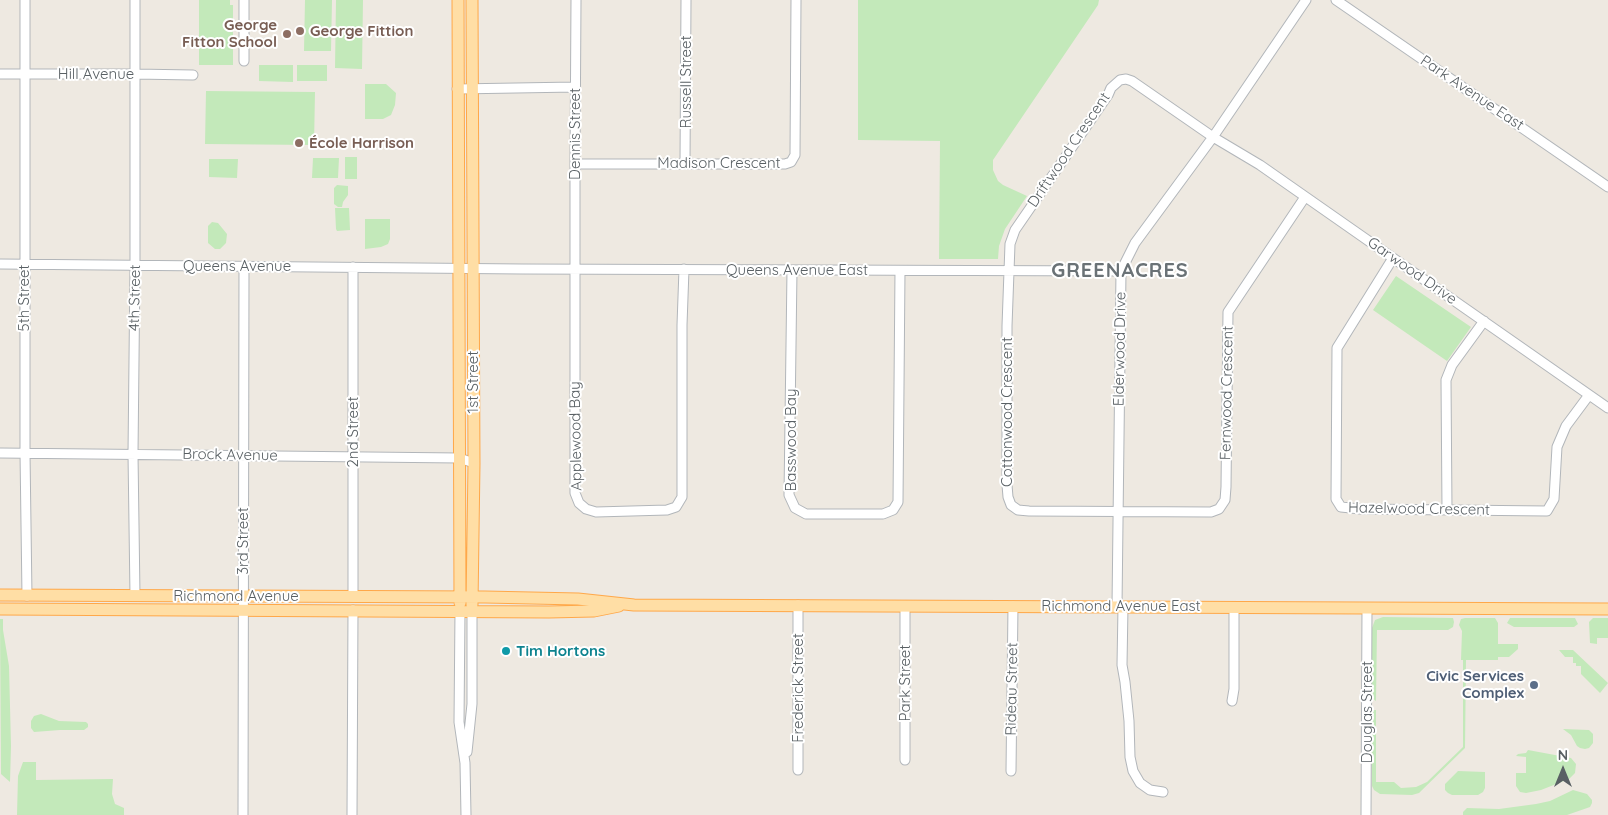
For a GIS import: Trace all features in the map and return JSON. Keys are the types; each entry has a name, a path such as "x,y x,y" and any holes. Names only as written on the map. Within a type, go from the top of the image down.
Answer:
{"main road":[{"name":"1st Street","path":"458,0 460,611"},
{"name":"1st Street","path":"472,0 474,463 472,611"},
{"name":"Richmond Avenue","path":"0,596 472,597"},
{"name":"Richmond Avenue East","path":"472,597 578,599 634,605 1608,609"},
{"name":"Richmond Avenue East","path":"472,611 594,611 634,605"},
{"name":"Richmond Avenue","path":"0,609 472,611"}],"street":[{"name":"5th Street","path":"25,0 24,453 27,596"},
{"name":"4th Street","path":"135,0 133,454 135,596"},
{"path":"244,0 244,61"},
{"name":"Dennis Street","path":"576,0 576,269"},
{"name":"Russell Street","path":"685,163 686,0"},
{"name":"Madison Crescent","path":"575,164 785,164 791,162 795,154 796,0"},
{"name":"Elderwood Drive","path":"1163,792 1150,790 1140,783 1133,771 1130,757 1129,721 1122,665 1123,620 1120,606 1117,511 1121,271 1135,243 1213,137 1306,0"},
{"name":"Park Avenue East","path":"1336,0 1608,187"},
{"name":"Hill Avenue","path":"0,74 193,75"},
{"name":"Driftwood Crescent","path":"1008,270 1010,244 1015,230 1111,88 1120,80 1132,80 1213,137"},
{"path":"457,89 575,87"},
{"name":"Garwood Drive","path":"1213,137 1260,165 1608,408"},
{"name":"Fernwood Crescent","path":"1117,511 1211,512 1219,509 1222,504 1226,487 1228,312 1305,197"},
{"name":"Hazelwood Crescent","path":"1393,258 1337,348 1336,499 1341,507 1360,509 1547,510 1554,499 1557,447 1566,426 1589,395"},
{"name":"Queens Avenue","path":"0,264 473,268"},
{"name":"3rd Street","path":"243,815 244,266"},
{"name":"2nd Street","path":"353,267 353,597"},
{"name":"Queens Avenue East","path":"473,268 1121,271"},
{"name":"Applewood Bay","path":"576,269 575,493 579,502 586,509 596,512 667,510 676,507 682,497 682,325 684,269"},
{"name":"Basswood Bay","path":"792,270 789,496 795,508 806,514 882,514 893,510 898,502 900,271"},
{"name":"Cottonwood Crescent","path":"1008,270 1007,485 1011,505 1018,510 1117,511"},
{"path":"1447,510 1446,380 1452,366 1484,321"},
{"name":"Brock Avenue","path":"0,453 459,458 474,463"},
{"name":"Frederick Street","path":"798,605 798,770"},
{"name":"Park Street","path":"905,606 905,760"},
{"name":"Rideau Street","path":"1011,771 1013,606"},
{"path":"1232,702 1234,689 1234,607"},
{"name":"Douglas Street","path":"1366,815 1367,608"},
{"path":"352,815 353,610"},
{"name":"1st Street","path":"460,611 459,722 465,762 466,815"},
{"name":"1st Street","path":"465,762 472,704 472,611"}],"green space":[{"path":"199,0 230,0 230,5 233,5 233,65 199,65"},
{"path":"305,0 332,0 331,51 304,51"},
{"path":"336,0 363,0 362,69 335,68"},
{"path":"858,0 1099,0 1098,5 993,160 993,170 998,181 1027,196 1005,229 999,246 998,259 939,259 940,141 858,140"},
{"path":"259,65 293,65 293,82 259,81"},
{"path":"297,65 327,65 327,81 297,81"},
{"path":"365,84 386,84 396,93 395,105 391,115 383,119 365,119"},
{"path":"206,91 315,92 314,145 205,144"},
{"path":"345,157 357,157 357,179 345,179"},
{"path":"313,158 339,158 338,178 312,178"},
{"path":"209,159 238,159 237,178 209,177"},
{"path":"337,185 348,186 348,195 342,207 334,204 334,188"},
{"path":"335,208 349,208 350,230 337,231"},
{"path":"365,219 390,219 390,239 388,244 365,249"},
{"path":"212,222 218,223 227,234 226,243 220,249 215,249 208,243 208,226"},
{"path":"1396,276 1471,327 1447,361 1373,310"},
{"path":"1383,617 1453,618 1454,622 1453,627 1448,630 1377,630 1376,701 1372,698 1372,628 1375,620"},
{"path":"1495,618 1498,623 1498,644 1518,644 1518,649 1509,657 1498,657 1498,660 1466,660 1465,748 1419,793 1412,795 1380,794 1372,786 1372,710 1376,710 1376,782 1394,782 1401,788 1416,787 1427,782 1463,747 1463,660 1461,660 1462,631 1459,625 1461,619"},
{"path":"1510,618 1575,618 1578,624 1574,627 1514,627 1507,623"},
{"path":"1593,618 1608,618 1608,638 1597,638 1597,644 1590,643 1589,622"},
{"path":"0,619 3,619 9,666 10,782 1,774"},
{"path":"1559,650 1573,650 1608,683 1600,693 1581,674 1581,666 1576,666 1576,663 1573,663 1573,657 1565,657"},
{"path":"41,714 59,721 86,722 88,727 84,730 34,732 31,728 31,721 34,716"},
{"path":"1563,729 1589,730 1593,734 1593,743 1589,748 1580,748 1571,735"},
{"path":"1528,750 1571,758 1576,764 1575,773 1569,779 1541,790 1526,793 1520,792 1516,786 1516,773 1526,773 1526,757 1516,756 1526,753"},
{"path":"23,762 36,762 36,780 113,779 112,794 115,804 124,808 124,815 17,815 18,776"},
{"path":"1458,771 1485,772 1485,788 1483,792 1478,795 1452,795 1448,793 1445,790 1445,784"},
{"path":"1573,790 1587,794 1592,800 1590,807 1567,815 1463,815 1467,808 1499,809 1536,804 1550,801"}],"place":[{"name":"George Fittion","path":"300,31"},
{"name":"George Fitton School","path":"287,34"},
{"name":"École Harrison","path":"299,143"},
{"name":"Tim Hortons","path":"506,651"},
{"name":"Civic Services Complex","path":"1534,685"}],"district":[{"name":"GREENACRES","path":"1120,271"}]}
